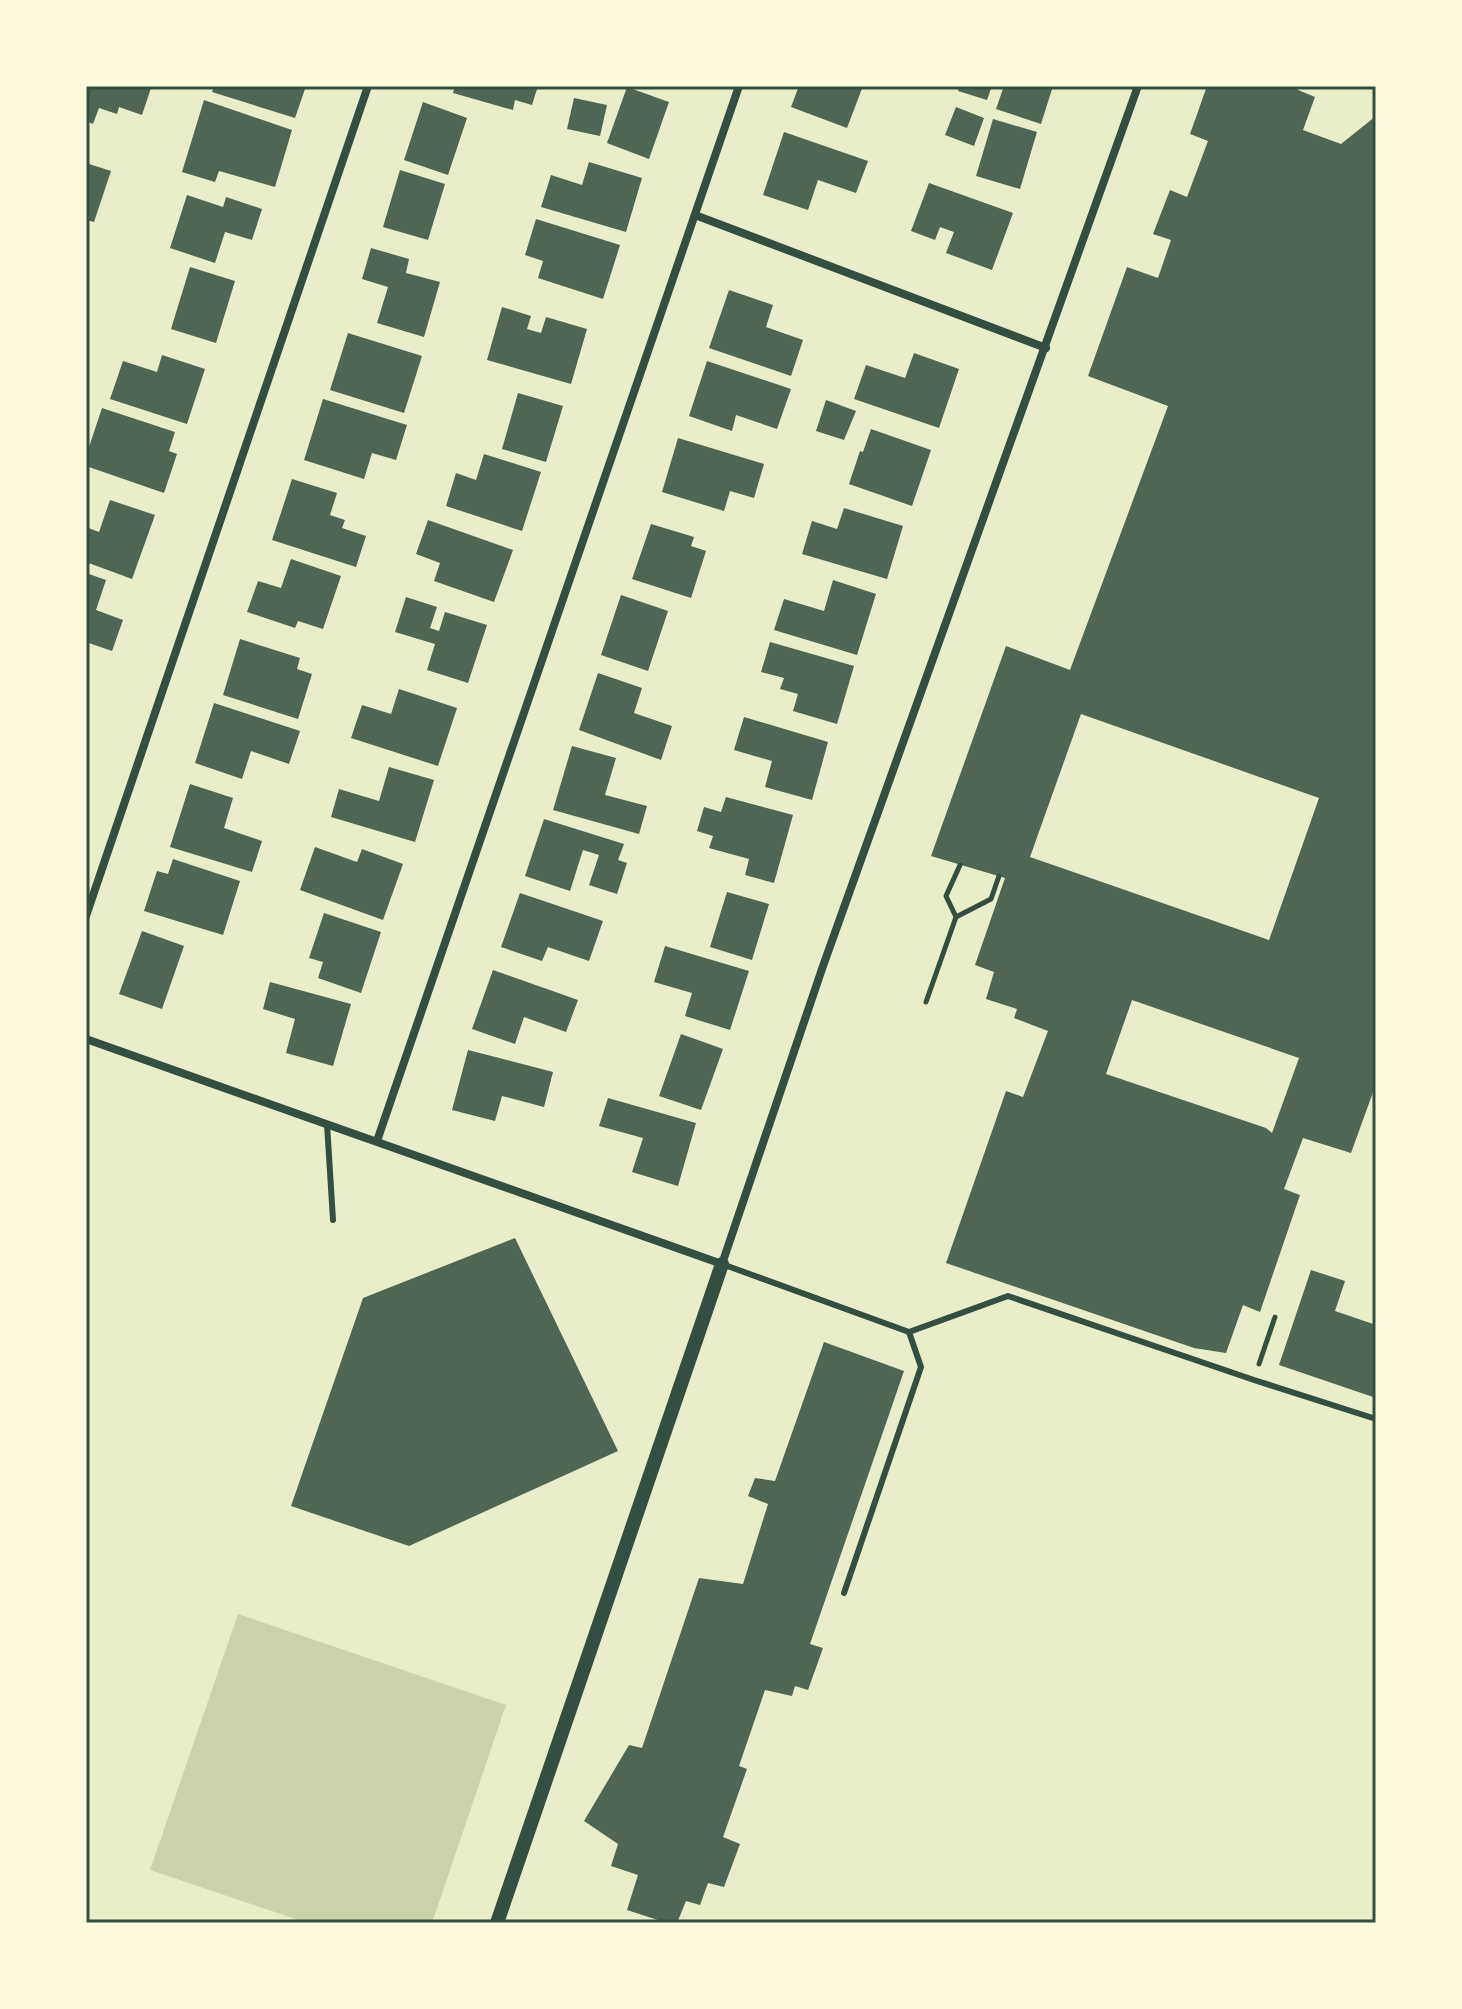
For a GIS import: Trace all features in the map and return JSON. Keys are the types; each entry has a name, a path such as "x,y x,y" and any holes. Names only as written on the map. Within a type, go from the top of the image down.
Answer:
{"street":[{"path":"86,916 368,86"},
{"path":"377,1141 739,86"},
{"path":"497,1923 823,966 1138,86"},
{"path":"695,215 1046,348"},
{"path":"86,1039 722,1264"}],"lane":[{"path":"326,1123 333,1220"},
{"path":"722,1264 909,1332 1008,1296 1376,1419"},
{"path":"844,1593 921,1367 909,1332"}],"path":[{"path":"956,917 946,896 960,865"},
{"path":"926,1002 956,917 991,899 999,876"},
{"path":"1254,1380 1275,1317"}],"green space":[{"path":"238,1614 506,1705 432,1923 307,1923 150,1870"}],"building":[{"path":"86,86 151,88 142,115 119,107 117,114 99,108 93,124 86,121"},
{"path":"214,86 306,86 295,118 212,92"},
{"path":"455,86 538,86 532,105 515,100 513,110 453,93"},
{"path":"799,86 863,86 847,128 791,107"},
{"path":"960,86 992,86 987,100 958,91"},
{"path":"1004,86 1053,86 1041,124 996,109"},
{"path":"1207,86 1300,86 1298,90 1315,97 1303,130 1341,144 1376,116 1376,1084 1351,1153 1303,1138 1284,1189 1300,1195 1260,1312 1243,1305 1226,1353 1194,1348 946,1263 1006,1091 1023,1097 1048,1031 1014,1018 1017,1009 986,999 994,972 975,965 1005,878 931,856 1006,646 1070,670 1168,406 1088,376 1127,267 1158,278 1171,240 1153,234 1170,190 1187,197 1208,141 1190,134","holes":["1081,714 1319,798 1269,940 1030,857","1132,1000 1299,1058 1272,1133 1266,1128 1106,1074"]},
{"path":"627,87 669,102 649,159 607,143"},
{"path":"574,98 607,105 600,136 567,129"},
{"path":"204,100 292,130 275,187 219,171 215,182 182,172"},
{"path":"423,102 467,118 448,175 404,160"},
{"path":"956,107 984,118 974,146 945,135"},
{"path":"993,119 1037,132 1020,189 976,176"},
{"path":"784,132 868,161 856,193 818,180 808,210 763,195"},
{"path":"589,162 642,178 626,232 541,207 551,175 582,185"},
{"path":"86,163 111,171 94,222 86,220"},
{"path":"400,170 445,184 428,240 383,227"},
{"path":"929,183 1013,213 992,270 946,253 954,232 940,227 935,240 911,231"},
{"path":"187,195 223,207 226,197 262,209 252,240 225,232 215,263 170,248"},
{"path":"536,219 620,245 603,299 538,278 543,261 525,255"},
{"path":"371,248 409,259 406,273 440,282 424,337 377,323 388,287 362,279"},
{"path":"190,267 235,281 216,343 171,329"},
{"path":"729,290 773,305 766,327 803,340 791,376 709,348"},
{"path":"502,307 531,316 527,329 541,333 546,317 587,329 571,384 487,360"},
{"path":"348,333 422,356 404,413 330,390"},
{"path":"914,353 959,369 939,428 854,399 866,365 905,378"},
{"path":"162,355 205,369 187,424 110,399 123,361 157,372"},
{"path":"707,361 791,389 777,429 736,415 732,431 689,416"},
{"path":"518,393 563,406 546,462 502,449"},
{"path":"323,399 407,425 396,460 372,453 364,479 304,460"},
{"path":"826,400 856,411 844,440 816,431"},
{"path":"102,408 175,432 169,451 177,454 164,493 86,466 86,456"},
{"path":"871,429 931,450 912,506 849,484"},
{"path":"678,438 764,464 754,498 730,491 724,511 662,492"},
{"path":"484,454 541,472 522,531 446,506 456,473 476,480"},
{"path":"292,479 337,493 330,515 345,520 342,528 366,536 356,567 272,540"},
{"path":"110,500 155,515 132,579 86,562 86,527 99,532"},
{"path":"844,508 903,526 887,579 802,554 812,521 837,529"},
{"path":"428,520 513,550 494,602 434,581 440,563 416,554"},
{"path":"651,524 694,537 691,546 706,551 691,598 632,579"},
{"path":"291,559 341,576 323,629 298,621 295,628 247,612 258,581 281,588"},
{"path":"86,573 106,580 96,610 123,620 112,651 86,642"},
{"path":"833,580 876,594 857,655 774,630 784,599 824,611"},
{"path":"621,595 668,611 648,671 601,655"},
{"path":"406,597 437,607 430,628 439,631 445,612 487,625 468,683 427,670 435,644 395,632"},
{"path":"240,639 300,658 297,669 312,674 298,719 223,695"},
{"path":"770,642 854,666 837,724 793,711 798,694 780,689 784,678 761,672"},
{"path":"598,673 642,688 634,713 672,726 661,760 579,730"},
{"path":"399,689 457,708 438,766 351,738 362,705 391,714"},
{"path":"214,703 300,731 289,764 251,751 242,779 195,763"},
{"path":"744,717 828,742 812,800 765,787 772,761 734,750"},
{"path":"572,746 616,758 605,795 647,806 639,834 553,810"},
{"path":"389,767 434,780 415,842 331,817 339,789 379,801"},
{"path":"190,784 233,798 224,828 262,841 252,872 170,847"},
{"path":"726,797 793,815 774,883 745,875 749,859 709,848 713,836 697,831 704,807 721,812"},
{"path":"544,819 624,844 618,860 627,863 617,894 589,885 599,855 583,850 570,891 525,876"},
{"path":"315,847 357,862 362,849 403,864 383,920 300,890"},
{"path":"173,859 240,881 223,935 144,911 157,871 168,874"},
{"path":"727,892 769,904 752,960 710,947"},
{"path":"520,893 603,921 589,961 548,947 542,961 501,947"},
{"path":"324,913 381,932 361,993 318,978 323,962 309,958"},
{"path":"142,931 184,946 162,1009 119,994"},
{"path":"665,946 749,971 730,1030 685,1016 692,993 654,982"},
{"path":"493,970 578,1000 566,1032 524,1017 515,1044 472,1029"},
{"path":"270,982 351,1004 333,1066 286,1053 295,1019 263,1009"},
{"path":"681,1034 723,1049 701,1110 659,1096"},
{"path":"468,1050 553,1072 544,1107 502,1096 495,1121 452,1110"},
{"path":"608,1098 696,1123 678,1186 632,1172 643,1138 599,1126"},
{"path":"515,1238 618,1451 409,1546 291,1506 363,1298"},
{"path":"1311,1270 1345,1281 1335,1311 1376,1325 1376,1398 1279,1365"},
{"path":"824,1342 904,1371 810,1644 823,1648 808,1690 795,1686 792,1696 765,1690 739,1766 747,1769 723,1837 740,1844 724,1887 708,1883 700,1905 686,1901 677,1923 667,1923 627,1910 638,1875 611,1866 618,1844 584,1821 629,1745 642,1748 699,1578 743,1584 768,1504 748,1496 755,1478 775,1481"}]}
